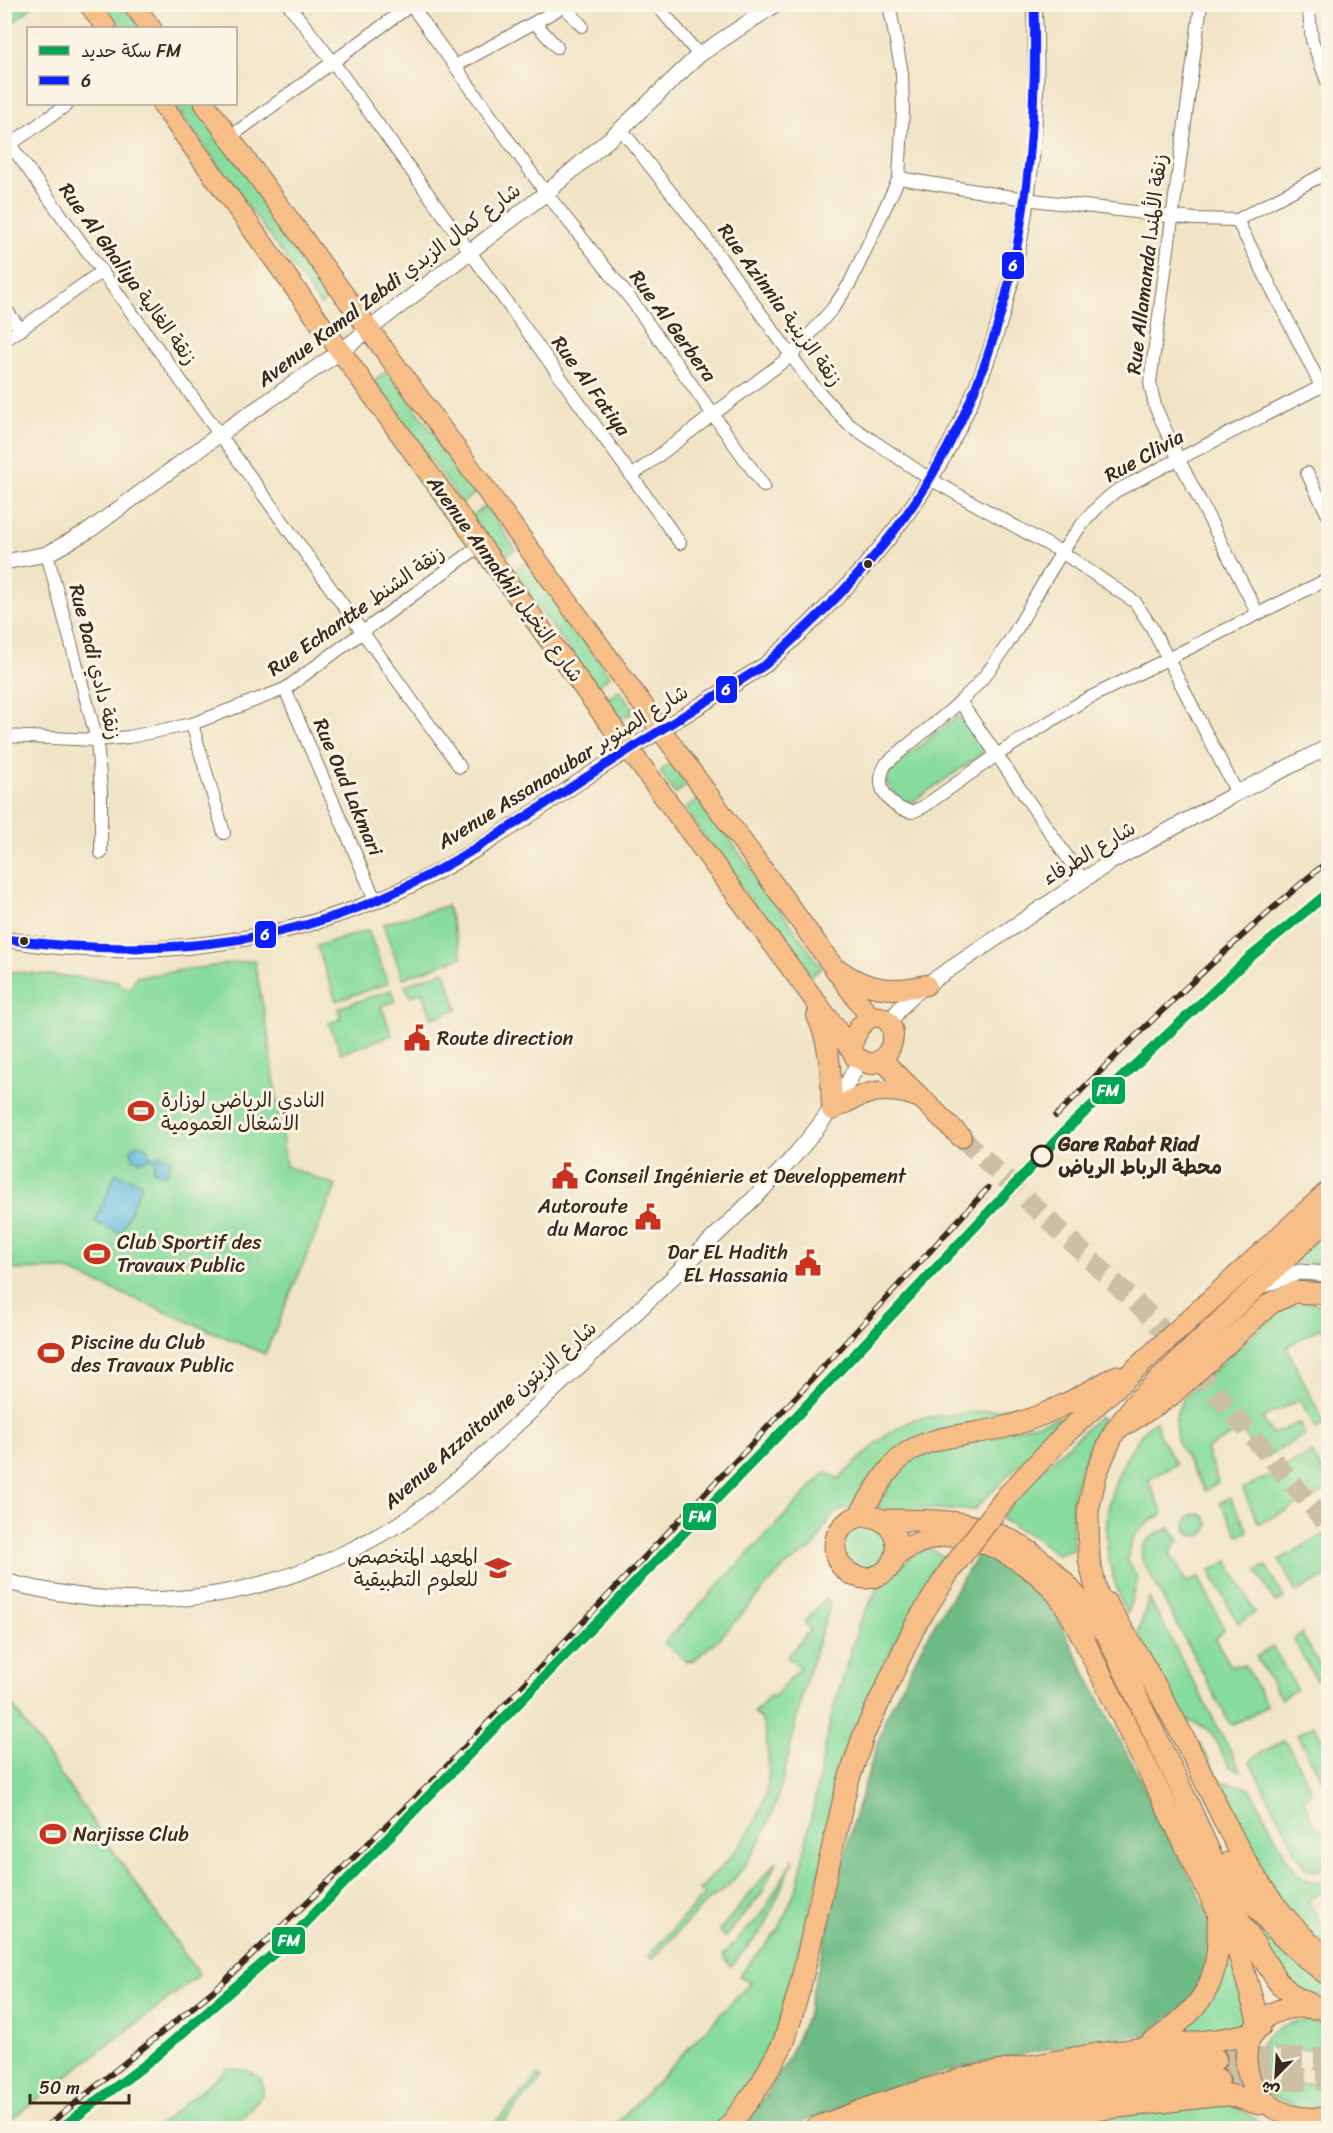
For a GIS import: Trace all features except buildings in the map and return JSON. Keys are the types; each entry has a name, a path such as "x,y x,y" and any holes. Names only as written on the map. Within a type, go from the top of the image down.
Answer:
{"highway":[{"path":"728,2128 760,2085 784,2042 800,1987 844,1795 864,1734 912,1633 949,1572 1007,1496 1060,1439 1329,1192"},
{"path":"1108,1637 1087,1542 1088,1511 1096,1474 1115,1431 1136,1402 1329,1218"},
{"path":"1115,1431 1170,1396 1271,1303 1295,1292 1329,1293"},
{"path":"1169,1340 1117,1376 1047,1412 1006,1427 953,1437 908,1451 887,1475 858,1517 842,1526 834,1543 837,1561 846,1572 860,1578 876,1577 889,1569 896,1555 913,1543 944,1536 960,1536 1010,1555 1034,1572 1057,1593 1075,1622 1242,1962 1257,2030"},
{"path":"858,1517 961,1523 1017,1542 1041,1559 1068,1584 1108,1637 1184,1795 1241,1923 1278,1982 1293,1996 1325,2011"},
{"path":"881,1520 892,1531 896,1555"},
{"path":"1096,1588 1126,1635 1180,1732 1252,1874 1282,1914 1329,1958"},
{"path":"1184,1795 1244,1890 1266,1920 1285,1942 1329,1975"},
{"path":"1148,2046 1186,2019 1210,1984 1218,1954 1218,1913"},
{"path":"1325,2011 1302,2006 1283,2010 1267,2019 1247,2046 1245,2069 1251,2091 1259,2104 1274,2116 1293,2122 1312,2123 1329,2117"},
{"path":"815,2128 964,2078 1031,2064 1148,2046 1216,2040 1257,2030"},
{"path":"849,2128 1014,2087 1138,2067 1216,2070 1034,2101 916,2128"},
{"path":"970,2128 1060,2113 1214,2096 1230,2095 1259,2104"}],"main road":[{"path":"89,4 105,27"},
{"path":"133,4 150,27"},
{"name":"Avenue Annakhil شارع النخيل","path":"163,105 629,750 804,990 856,1057"},
{"name":"Avenue Annakhil شارع النخيل","path":"207,105 835,966 880,1020"},
{"path":"835,966 854,981 872,987 890,990 926,985"},
{"path":"804,990 825,1033 832,1110 870,1092 890,1089 923,1099"},
{"path":"880,1020 894,1030 894,1040 891,1049 882,1060 870,1064 856,1057 854,1036 862,1023 880,1020"},
{"path":"882,1060 961,1137"}],"street":[{"name":"Rue Al Fatiya","path":"288,4 333,62 680,543"},
{"path":"230,137 411,4"},
{"name":"Rue Al Gerbera","path":"411,4 546,193 632,301 764,486"},
{"path":"656,4 699,55"},
{"name":"Avenue Kamal Zebdi شارع كمال الزبدي","path":"4,562 47,554 90,530 220,434 341,351 546,193 621,129 699,55 776,4"},
{"path":"633,475 715,416 792,355 850,283 899,178 903,133 902,73 889,4"},
{"name":"Avenue Assanaoubar شارع الصنوبر","path":"4,939 91,948 183,946 252,937 295,927 375,900 410,885 473,852 765,665 790,643 843,591 877,553 930,479 952,441 990,348 1016,252 1025,199 1033,98 1034,4"},
{"name":"Rue Allamanda زنقة الألمندا","path":"1201,4 1150,383 1155,406 1178,458 1258,614"},
{"path":"1308,4 1312,40 1329,84"},
{"path":"455,66 567,6 582,26"},
{"path":"535,23 557,47"},
{"path":"6,143 66,105"},
{"name":"Rue Azinnia زنقة الزينية","path":"621,129 699,228 830,406 848,424 930,479 1063,553 1135,603 1152,628 1237,793"},
{"name":"Rue Al Ghaliya زنقة الغالية","path":"6,143 220,434 460,767"},
{"path":"899,178 1025,199 1172,216 1237,220 1329,172"},
{"path":"1237,220 1325,384"},
{"path":"4,341 101,272"},
{"path":"4,307 21,330"},
{"name":"Rue Clivia","path":"1325,384 1178,458 1116,491 1099,504 1063,553 1008,644 962,703 886,764 879,782 884,792 901,809 918,810 998,754 1083,701 1329,579"},
{"path":"1307,473 1329,515"},
{"name":"Rue Echantte زنقة الشنط","path":"4,736 97,740 140,735 192,724 285,689 481,545"},
{"name":"Rue Dadi زنقة دادي","path":"47,554 97,740 101,790 101,853"},
{"name":"Rue Oud Lakmari","path":"285,689 375,900"},
{"path":"962,703 1083,880"},
{"path":"192,724 224,834"},
{"name":"شارع الطرفاء","path":"880,1020 926,985 1083,880 1237,793 1329,747"},
{"name":"Avenue Azzaitoune شارع الزيتون","path":"4,1581 43,1591 133,1602 182,1600 236,1592 283,1580 324,1564 382,1534 430,1500 604,1344 772,1179 832,1110 856,1057"},
{"path":"1248,1293 1277,1278 1299,1272 1329,1274"}],"green space":[{"path":"5,4 34,5 8,27 5,26"},
{"path":"100,5 123,5 140,27 117,27"},
{"path":"196,105 334,294 320,305 175,106"},
{"path":"388,370 476,493 462,503 374,381"},
{"path":"486,506 516,549 502,559 471,516"},
{"path":"527,561 610,676 596,686 512,572"},
{"path":"619,690 633,708 631,714 622,718 607,699"},
{"path":"956,717 967,719 984,745 981,755 912,802 900,800 886,782 890,770"},
{"path":"667,765 675,765 689,784 675,794 660,772"},
{"path":"700,798 822,968 807,978 685,809"},
{"path":"447,906 462,957 403,978 383,924"},
{"path":"368,930 388,983 336,1001 317,946"},
{"name":"النادي الرياضي لوزارة الاشغال العمومية","path":"254,960 268,1033 286,1166 336,1186 265,1354 64,1269 5,1270 5,971 118,981 118,984 130,989 136,977"},
{"path":"445,971 457,1009 432,1018 423,992 410,996 405,985"},
{"path":"391,990 395,1001 381,1006 392,1035 341,1053 329,1023 341,1019 338,1008"},
{"path":"1328,1229 1328,1265 1310,1262 1290,1263"},
{"path":"1307,1302 1328,1305 1328,1341 1323,1330 1319,1328 1287,1348 1325,1425 1316,1428 1300,1400 1265,1416 1263,1420 1272,1434 1299,1423 1305,1435 1261,1460 1246,1436 1239,1431 1206,1449 1218,1482 1206,1491 1185,1457 1176,1435 1177,1412 1183,1399 1281,1310"},
{"path":"1026,1406 1028,1410 941,1433 859,1505 838,1511 829,1520 815,1546 783,1568 722,1636 694,1660 687,1661 664,1643 826,1472 838,1479 887,1434 915,1419"},
{"path":"1068,1415 974,1510 877,1506 899,1472 913,1457"},
{"path":"1098,1417 1103,1419 1095,1430 1098,1432 1084,1460 1075,1487 1072,1509 1073,1550 1058,1555 1034,1537 1001,1519 1024,1487"},
{"path":"1156,1421 1159,1435 1176,1464 1148,1480 1163,1514 1142,1527 1131,1543 1127,1560 1138,1579 1127,1614 1118,1593 1108,1552 1106,1532 1108,1512 1119,1472 1145,1429"},
{"path":"1312,1453 1328,1480 1328,1490 1259,1524 1243,1489"},
{"path":"1230,1497 1248,1531 1239,1536 1220,1503"},
{"path":"1197,1514 1205,1517 1208,1525 1205,1533 1197,1536 1189,1533 1186,1525 1189,1517"},
{"path":"870,1524 882,1530 887,1538 887,1556 882,1564 874,1569 860,1570 848,1564 843,1556 842,1542 848,1530 856,1525"},
{"path":"1169,1528 1179,1541 1170,1553 1186,1582 1199,1578 1224,1629 1215,1639 1231,1666 1245,1665 1267,1706 1233,1725 1230,1724 1142,1559 1141,1553 1145,1543"},
{"path":"1328,1532 1328,1576 1296,1592 1279,1560"},
{"path":"928,1548 947,1558 897,1639 862,1716 772,2050 733,2110 716,2128 613,2128 751,1982 739,1976 779,1929 798,1884 831,1717 859,1624 876,1591 912,1556"},
{"path":"978,1553 1030,1581 1052,1607 1206,1908 1213,1928 1212,1950 1192,1999 1148,2034 1048,2049 958,2068 876,2094 787,2128 738,2128 764,2098 786,2062 806,2018 853,1822 886,1717 928,1635"},
{"path":"1228,1561 1255,1613 1238,1623 1210,1571"},
{"path":"1266,1566 1284,1598 1275,1603 1257,1571"},
{"path":"1149,1598 1241,1771 1229,1766 1206,1728 1182,1718 1138,1633"},
{"path":"825,1599 830,1601 828,1612 805,1686 781,1786 766,1829 742,1869 731,1882 709,1899 652,1959 648,1956 704,1895 699,1890 735,1852 759,1814 766,1794 769,1772 768,1748 762,1720 754,1713 771,1695 774,1697 800,1667 787,1657 811,1629 804,1623"},
{"path":"1301,1633 1325,1674 1316,1680 1294,1640"},
{"path":"1273,1647 1297,1689 1281,1699 1256,1657"},
{"name":"Narjisse Club","path":"4,1693 199,1975 5,2124 4,2124"},
{"path":"1314,1725 1328,1750 1328,1785 1326,1786 1297,1735"},
{"path":"1192,1739 1200,1744 1221,1781 1250,1788 1294,1872 1309,1882 1328,1883 1328,1897 1325,1891 1308,1900 1328,1935 1328,1950 1274,1896"},
{"path":"1283,1741 1287,1743 1311,1789 1303,1799 1316,1828 1319,1830 1328,1827 1328,1867 1319,1871 1310,1870 1304,1866 1250,1762 1252,1758"},
{"path":"794,1858 764,1928 730,1967 723,1955 762,1914"},
{"path":"777,1861 762,1893 725,1937 719,1931"},
{"path":"1230,1877 1328,1985 1328,2000 1294,1989 1261,1938"},
{"path":"1225,1939 1248,2014 1241,2028 1170,2036"},
{"path":"1307,2020 1328,2028 1328,2049 1268,2049 1268,2085 1328,2084 1328,2104 1307,2112 1267,2094 1257,2067 1257,2057 1265,2040 1272,2033 1288,2024"},
{"path":"228,2068 254,2074 262,2081 263,2087 262,2095 233,2128 155,2128"},
{"path":"538,2076 542,2079 498,2128 490,2128"},
{"path":"1227,2104 1238,2107 1267,2128 1036,2128 1112,2117"}],"water":[{"path":"139,1144 147,1147 149,1155 158,1158 160,1154 172,1159 166,1175 153,1170 156,1161 148,1158 141,1161 133,1158 131,1151 133,1146"},
{"path":"116,1173 142,1184 121,1233 95,1222"}],"tunnel":[{"path":"961,1137 1152,1318 1328,1525"},
{"path":"1215,2059 1328,2059"},
{"path":"1218,2080 1328,2079"}],"railway":[{"path":"1056,1116 1189,985 1328,861"},
{"path":"45,2128 225,1981 428,1786 780,1414 988,1188"}],"rail line":[{"name":"FM","path":"61,2128 149,2062 287,1942 790,1423 1068,1128 1248,959 1328,893"}],"transit line":[{"name":"6","path":"4,939 96,947 187,946 277,932 365,905 424,878 480,846 765,665 786,646 864,568 899,525 949,446 976,387 997,326 1014,263 1025,199 1031,135 1034,4"}],"place":[{"name":"Route direction","path":"417,1038"},
{"name":"النادي الرياضي لوزارة الاشغال العمومية","path":"141,1111"},
{"name":"Gare Rabat Riad محطة الرباط الرياض","path":"1042,1156"},
{"name":"Conseil Ingénierie et Developpement","path":"565,1176"},
{"name":"Autoroute du Maroc","path":"648,1217"},
{"name":"Club Sportif des Travaux Public","path":"97,1254"},
{"name":"Dar EL Hadith EL Hassania","path":"808,1263"},
{"name":"Piscine du Club des Travaux Public","path":"51,1353"},
{"name":"المعهد المتخصص للعلوم التطبيقية","path":"498,1568"},
{"name":"Narjisse Club","path":"53,1834"}]}
